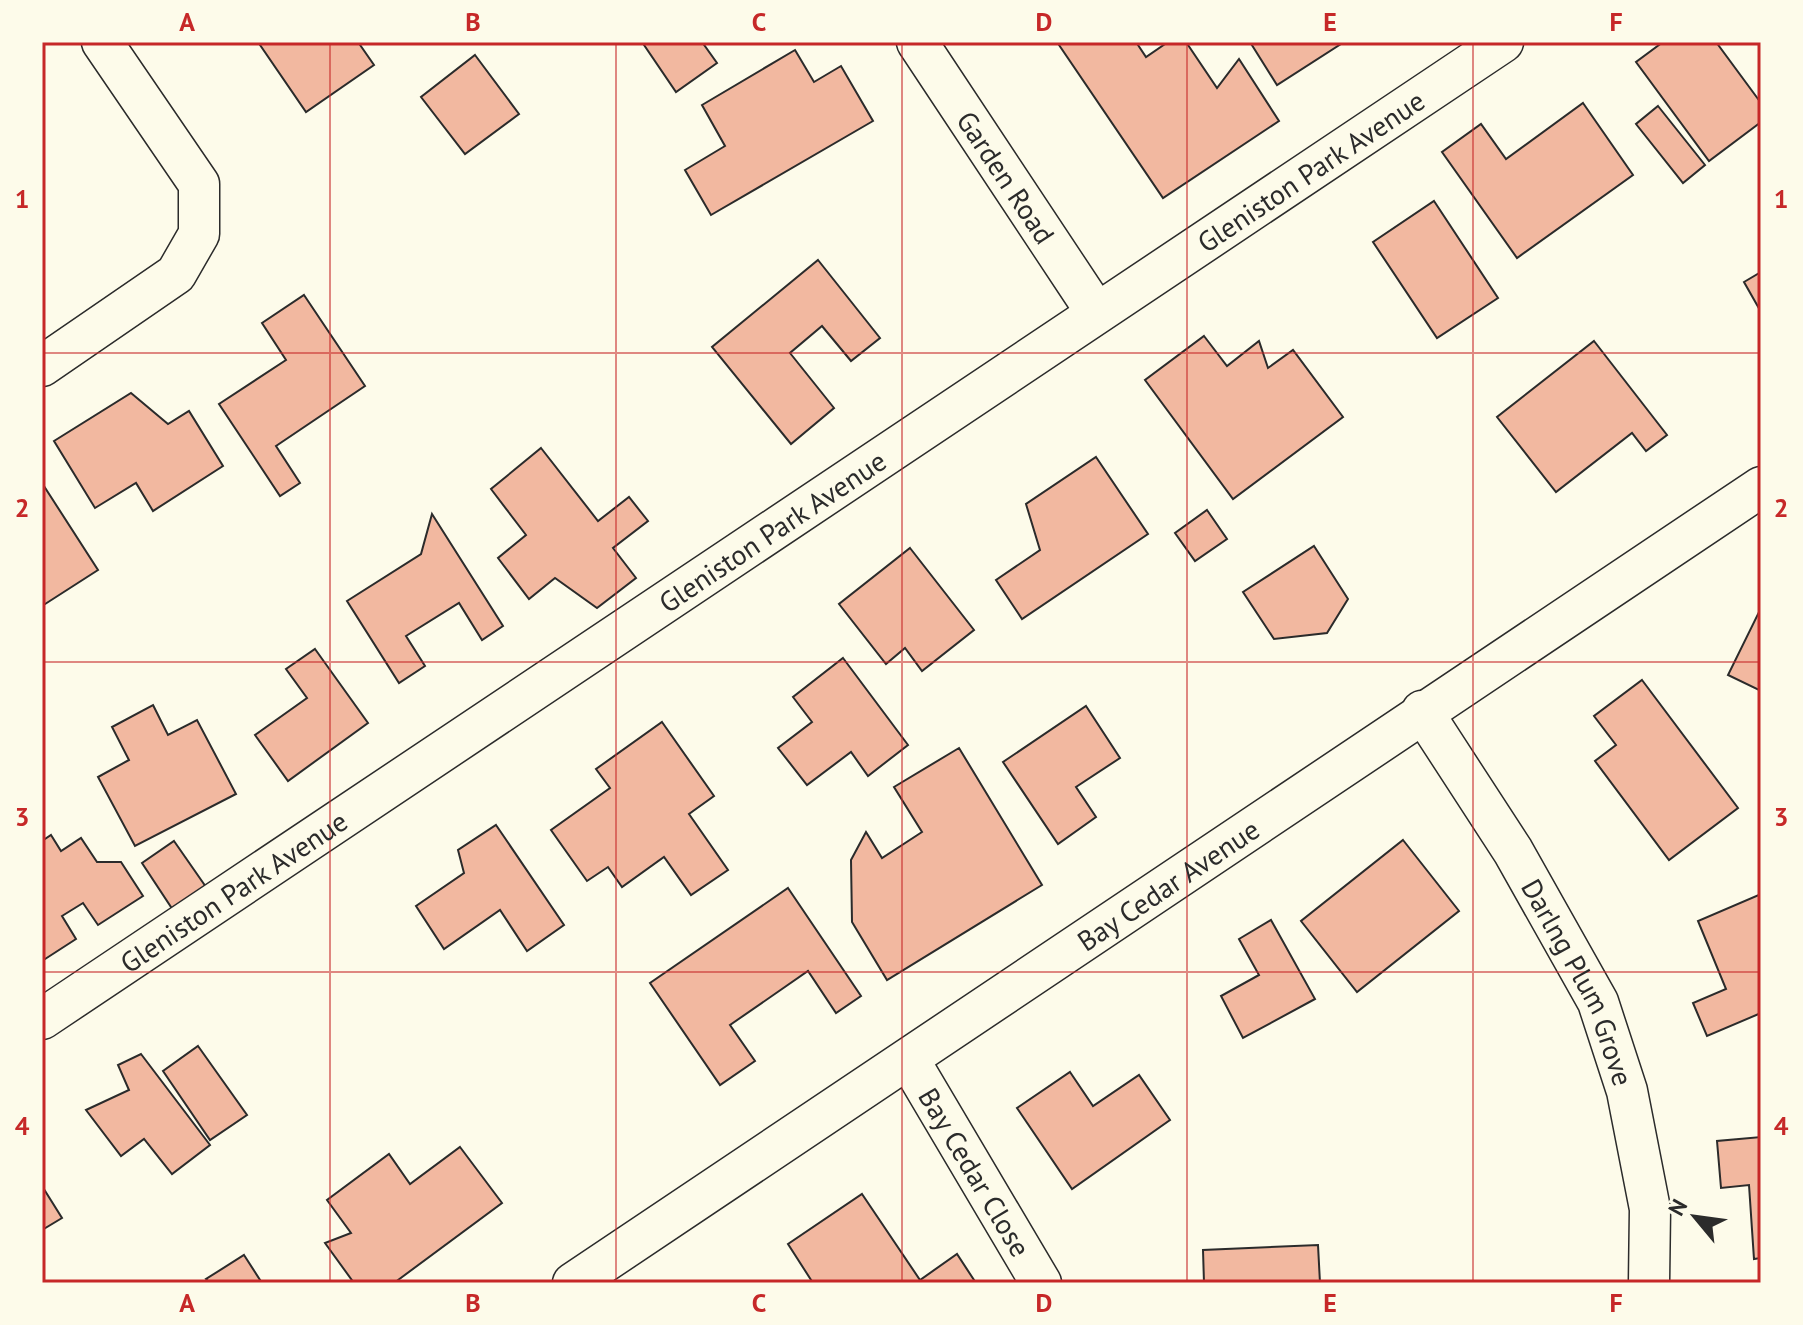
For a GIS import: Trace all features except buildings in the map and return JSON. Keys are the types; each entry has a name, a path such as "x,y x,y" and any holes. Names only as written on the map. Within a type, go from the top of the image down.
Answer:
{"street":[{"path":"42,366 176,274 199,234 199,184 102,42"},
{"name":"Garden Road","path":"917,42 1096,312"},
{"name":"Gleniston Park Avenue","path":"42,1019 1503,42"},
{"name":"Bay Cedar Avenue","path":"573,1283 909,1060 1422,711 1761,487"},
{"name":"Darlng Plum Grove","path":"1422,711 1513,851 1598,1002 1627,1091 1650,1209 1649,1283"},
{"name":"Bay Cedar Close","path":"909,1060 1041,1283"}]}
